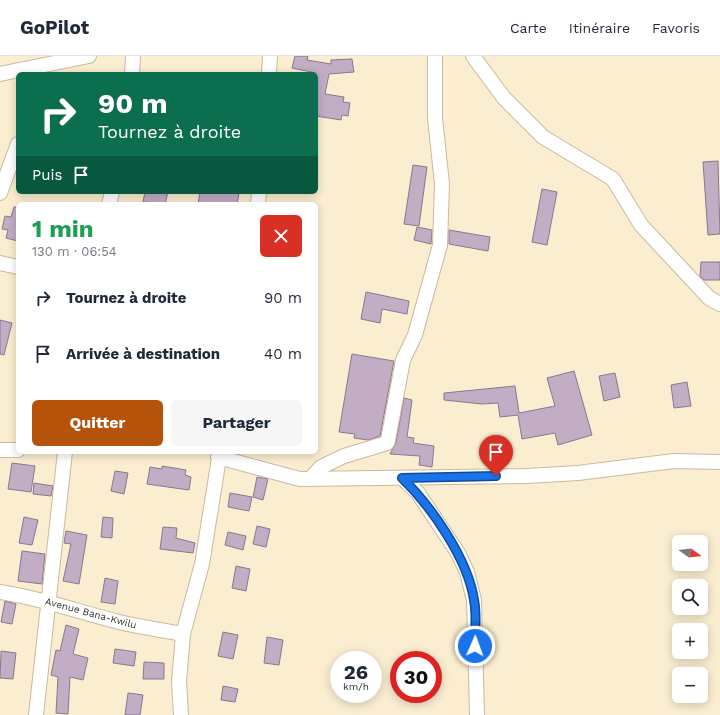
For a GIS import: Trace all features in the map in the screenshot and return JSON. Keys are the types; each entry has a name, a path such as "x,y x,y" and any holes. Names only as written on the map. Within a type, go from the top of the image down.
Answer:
{"street":[{"path":"19,72 38,70 89,56"},
{"path":"132,72 133,56"},
{"path":"269,72 270,56"},
{"path":"311,478 321,467 344,456 387,443 388,440 403,360 415,335 440,245 442,184 435,118 435,56"},
{"path":"473,56 504,98 543,137 574,157 613,179 641,225 709,298 720,304"},
{"path":"0,74 16,72"},
{"path":"0,193 16,149"},
{"path":"0,263 16,267"},
{"path":"0,450 16,450"},
{"path":"36,715 66,454"},
{"path":"181,715 178,681 183,634 202,564 219,455 300,479 541,475 578,473 674,461 720,462"},
{"path":"402,478 418,493 458,553 467,572 474,600 477,715"},
{"name":"Avenue Bana-Kwilu","path":"0,592 34,597 48,603 121,623 183,634"}],"building":[{"path":"295,56 308,56 307,60 331,64 331,60 352,59 354,72 329,74 325,94 344,97 343,102 350,103 348,116 342,115 341,120 318,116 318,72 292,68"},
{"path":"718,161 720,234 708,235 703,162"},
{"path":"413,165 427,167 419,226 404,224"},
{"path":"542,189 557,192 547,245 532,242"},
{"path":"145,194 168,194 166,202 143,202"},
{"path":"200,194 239,194 237,202 198,202"},
{"path":"14,207 16,207 16,240 6,238 8,230 2,229 5,216 11,217"},
{"path":"417,227 432,230 431,244 414,240"},
{"path":"449,230 490,237 488,251 449,244"},
{"path":"701,262 720,262 720,280 704,280 700,276"},
{"path":"366,292 409,301 407,314 382,309 380,323 361,319"},
{"path":"0,320 12,323 4,355 0,354"},
{"path":"352,354 394,361 380,436 368,440 354,438 355,434 339,432"},
{"path":"574,371 592,435 558,445 555,433 522,439 518,415 500,417 498,403 482,404 444,400 444,393 515,386 519,413 555,406 547,378"},
{"path":"615,373 620,397 604,401 599,376"},
{"path":"687,382 691,406 674,408 671,385"},
{"path":"404,398 412,400 407,437 414,438 413,443 434,446 432,467 419,465 420,456 390,454 396,442"},
{"path":"12,463 35,466 31,492 8,489"},
{"path":"162,466 186,470 185,475 191,477 189,490 147,484 150,467 162,469"},
{"path":"115,471 128,473 124,494 111,491"},
{"path":"257,477 268,479 263,500 253,497"},
{"path":"34,483 53,486 51,496 33,494"},
{"path":"230,493 252,497 249,511 228,507"},
{"path":"24,517 38,520 32,545 19,543"},
{"path":"103,517 113,518 112,538 101,537"},
{"path":"257,526 270,529 266,547 253,544"},
{"path":"163,527 177,528 176,538 195,543 193,553 160,549"},
{"path":"66,531 87,535 79,584 63,581 71,544 64,543"},
{"path":"228,532 246,536 243,550 225,545"},
{"path":"22,551 45,554 42,584 18,581"},
{"path":"236,566 250,569 246,591 232,588"},
{"path":"105,578 118,581 115,604 101,602"},
{"path":"5,601 16,604 12,624 1,622"},
{"path":"66,625 79,629 73,654 88,658 83,680 70,677 68,714 56,713 58,677 51,675 56,650 60,651"},
{"path":"223,632 238,635 233,659 218,656"},
{"path":"267,637 283,640 279,665 264,663"},
{"path":"115,649 136,652 134,666 113,663"},
{"path":"1,651 16,653 13,679 0,678"},
{"path":"144,662 164,663 164,679 143,679"},
{"path":"223,686 238,689 235,702 221,700"},
{"path":"128,693 143,695 140,715 125,715"}],"route":[{"path":"475,646 476,619 474,600 467,572 458,553 418,493 402,478 496,476"}]}
